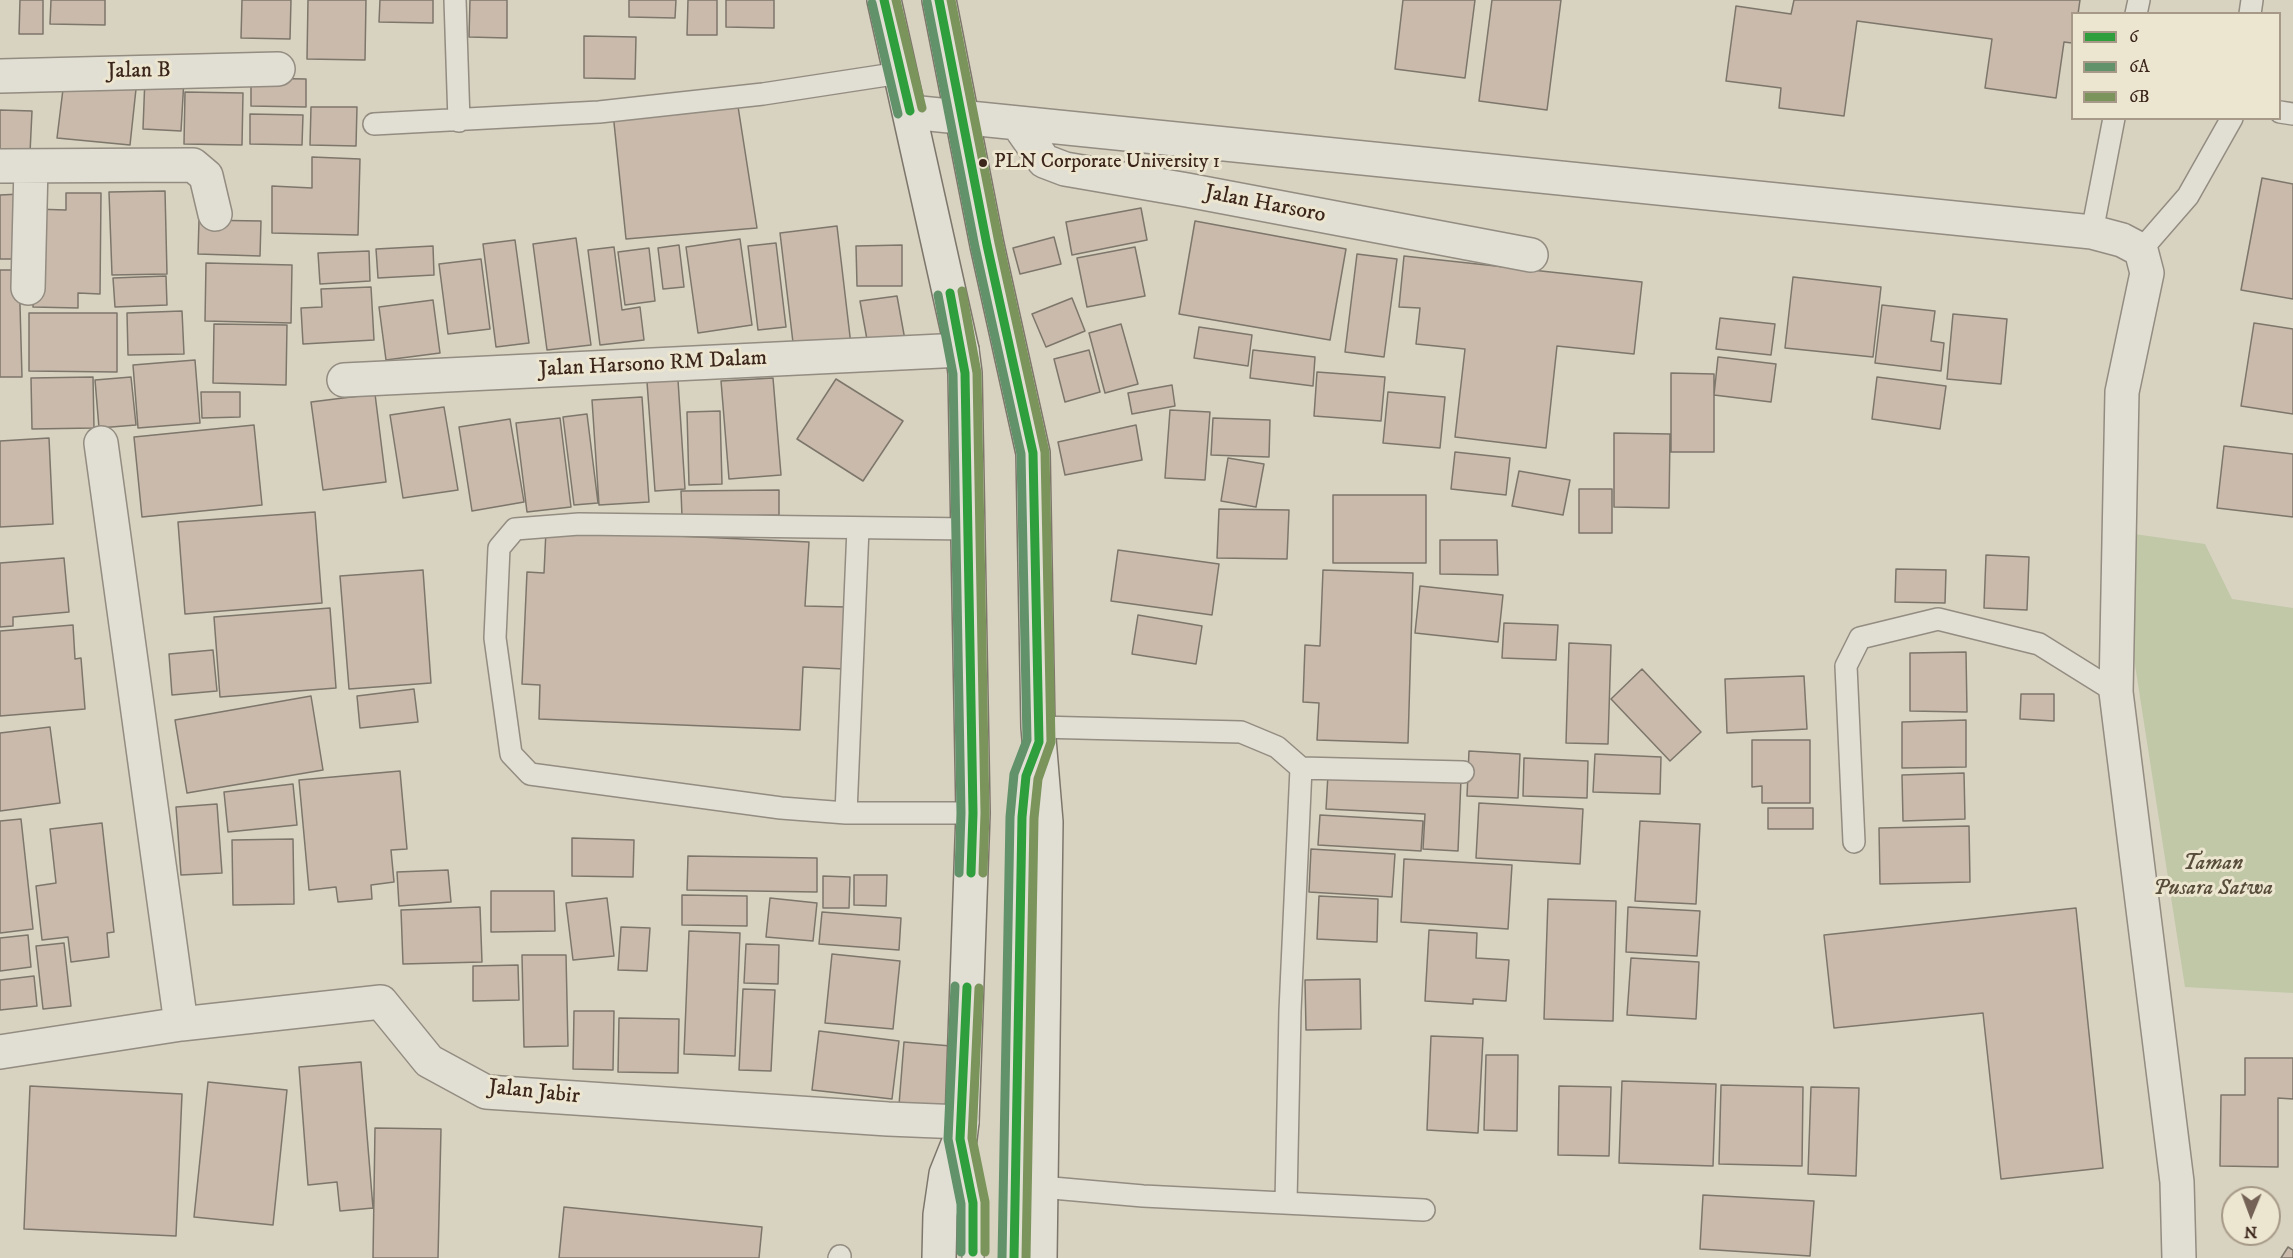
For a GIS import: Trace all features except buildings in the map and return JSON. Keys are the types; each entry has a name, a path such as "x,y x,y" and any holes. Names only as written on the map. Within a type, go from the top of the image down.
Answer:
{"street":[{"path":"884,0 962,350 969,529 974,813 961,1131 946,1174 940,1215 939,1258"},
{"path":"939,0 1033,453 1038,734 1046,822 1040,1258"},
{"name":"Jalan B","path":"0,76 278,69"},
{"path":"910,112 2092,232 2122,240 2141,250 2147,273 2122,392 2116,692 2177,1182 2179,1258"},
{"name":"Jalan Harsoro","path":"1017,124 1044,161 1065,170 1187,190 1531,255"},
{"path":"28,288 15,166 193,165 206,176 215,214"},
{"name":"Jalan Harsono RM Dalam","path":"344,380 962,350"},
{"path":"101,443 181,1024"},
{"name":"Jalan Jabir","path":"0,1052 181,1024 381,1002 429,1061 486,1092 888,1119 961,1131"}],"lane":[{"path":"455,0 459,121"},
{"path":"374,124 599,112 763,94 900,73"},
{"path":"2092,232 2114,120"},
{"path":"2141,250 2188,196 2231,120"},
{"path":"969,529 579,524 515,529 499,548 495,638 511,754 530,774 781,808 846,813 974,813"},
{"path":"846,813 858,528"},
{"path":"1854,842 1846,666 1860,638 1938,619 2039,644 2116,692"},
{"path":"1014,1258 1022,817 1026,776 1038,734 1241,732 1277,747 1301,768 1463,772"},
{"path":"1286,1202 1290,1011 1301,768"},
{"path":"961,1131 974,1203 973,1258"},
{"path":"1041,1187 1143,1196 1424,1209"}],"green space":[{"name":"Taman Pusara Satwa","path":"2120,532 2205,544 2232,599 2293,608 2293,993 2185,987 2131,639"}],"transit line":[{"name":"6","path":"884,0 910,111"},
{"name":"6B","path":"896,0 922,108"},
{"name":"6","path":"939,0 987,245 1033,453 1039,742 1026,776 1022,817 1014,1258"},
{"name":"6B","path":"951,0 999,243 1045,452 1051,742 1038,779 1034,818 1026,1258"},
{"name":"6A","path":"927,2 975,247 1021,454 1027,740 1014,774 1010,817 1002,1258"},
{"name":"6A","path":"872,3 898,114"},
{"name":"6B","path":"962,291 977,373 985,813 983,873"},
{"name":"6","path":"950,293 965,373 973,813 971,873"},
{"name":"6A","path":"938,295 953,374 961,813 959,873"},
{"name":"6A","path":"955,986 948,1139 961,1204 961,1252"},
{"name":"6","path":"967,987 960,1139 973,1203 973,1252"},
{"name":"6B","path":"979,988 972,1138 985,1202 985,1252"}],"place":[{"name":"PLN Corporate University 1","path":"983,163"}]}
